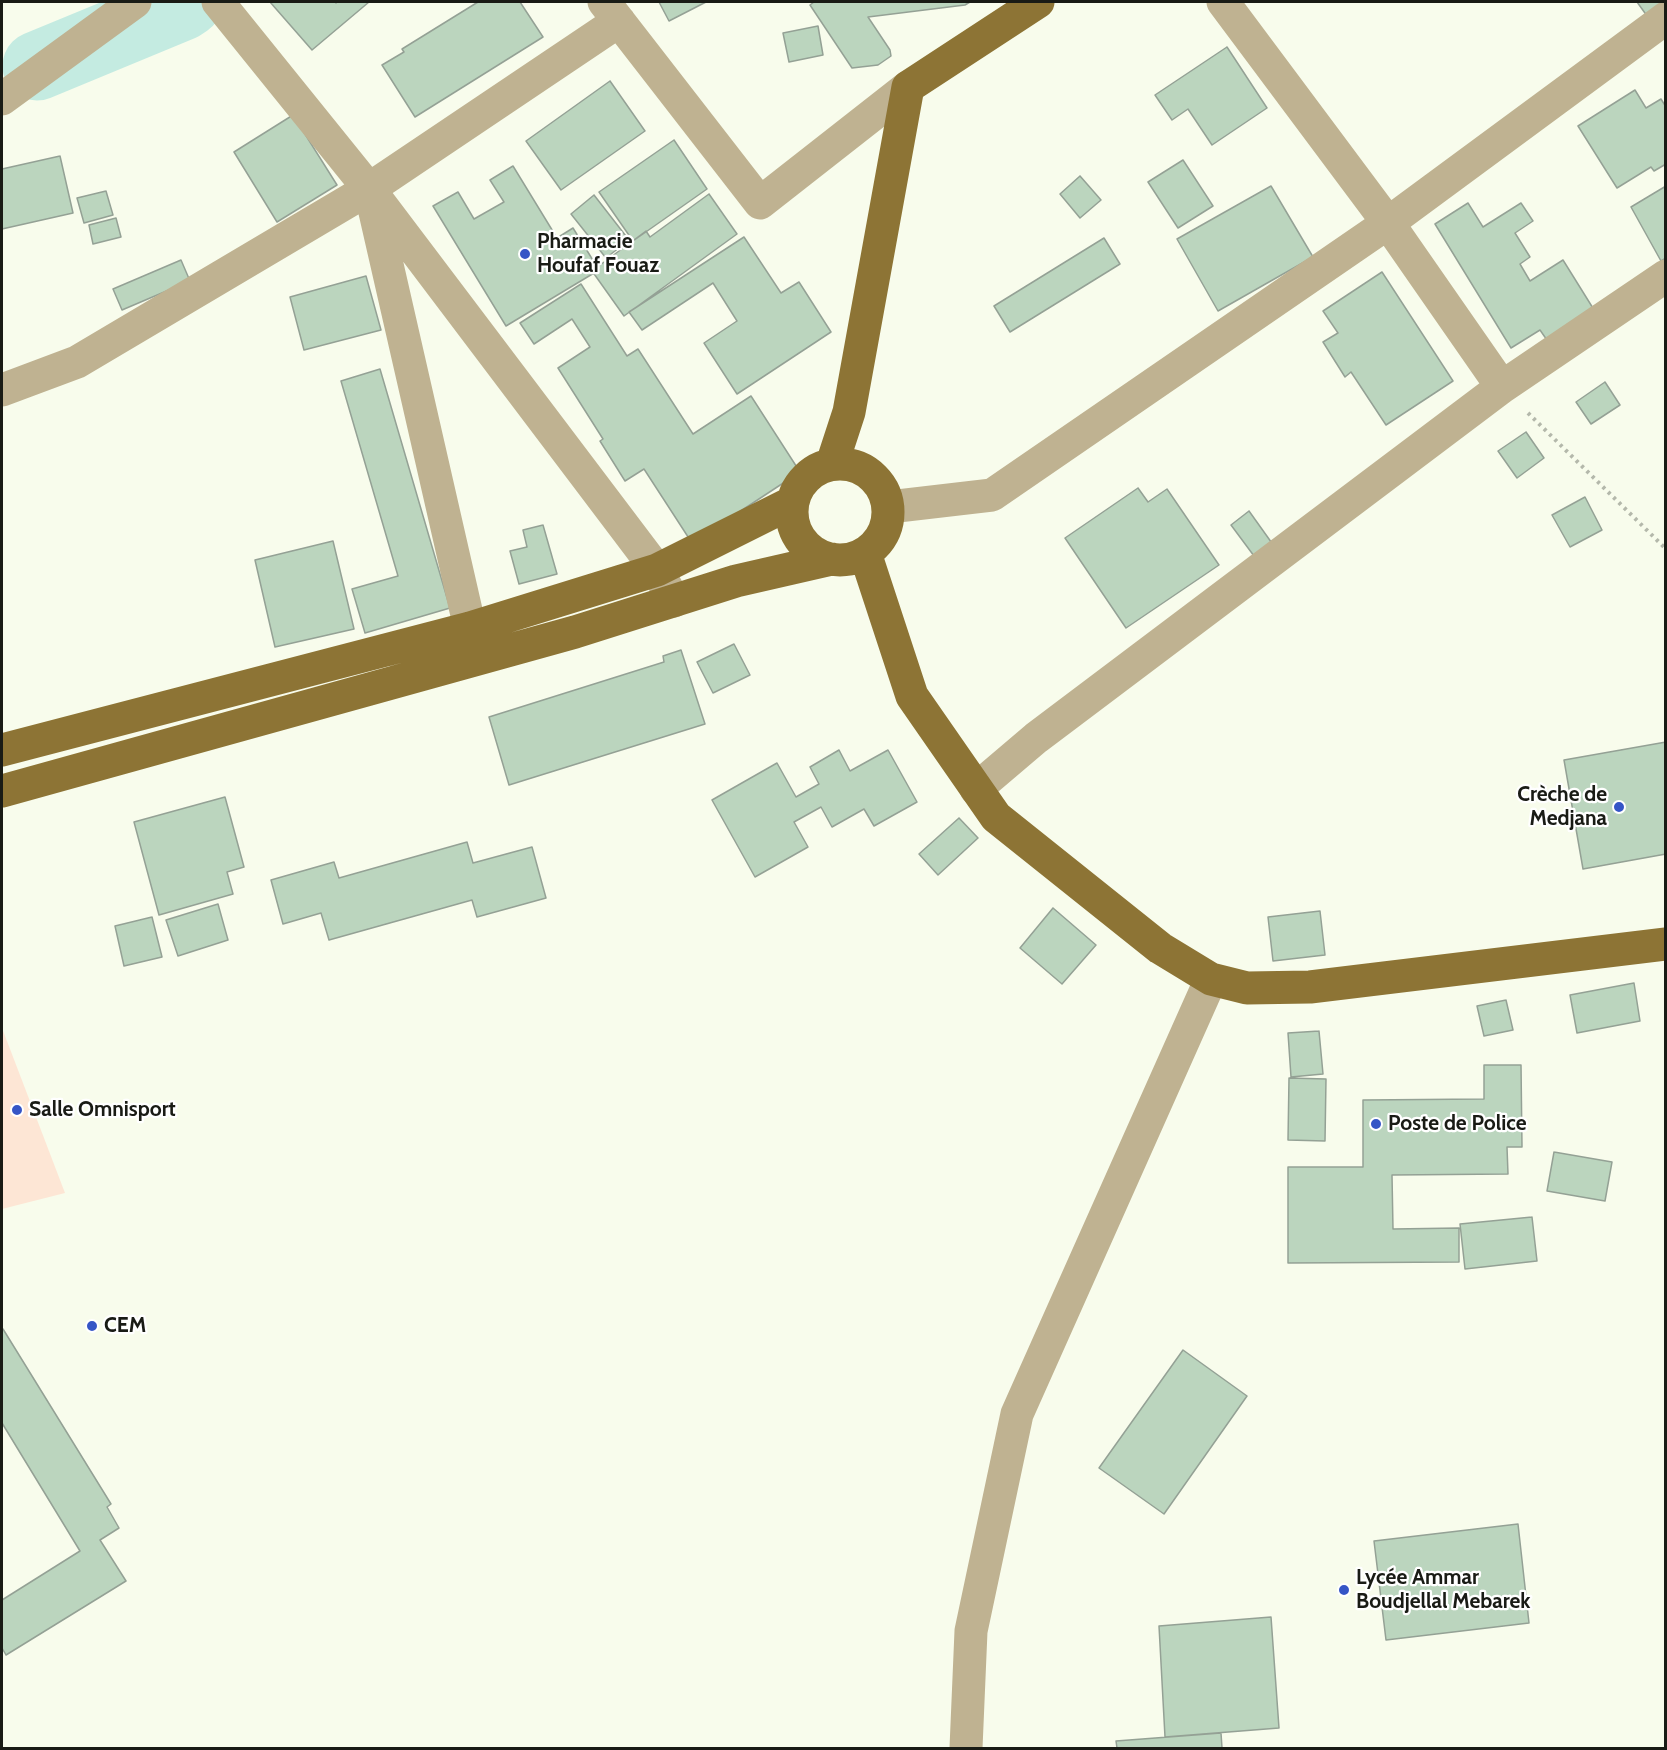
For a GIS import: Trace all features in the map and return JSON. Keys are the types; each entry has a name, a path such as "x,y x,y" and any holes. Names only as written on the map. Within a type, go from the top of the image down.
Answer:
{"main road":[{"path":"832,464 849,412 908,87 1038,2"},
{"path":"2,790 574,632 736,581 832,559 849,559 865,553 880,539 887,524 888,507 885,494 876,480 864,470 849,464 832,464 816,469 799,487 793,502 792,519 804,543 818,554 832,559"},
{"path":"2,750 470,628 657,570 793,502"},
{"path":"865,553 912,696 996,817 1160,948 1211,979 1247,988 1310,987 1665,945"}],"street":[{"path":"2,99 135,2"},
{"path":"218,2 369,189 657,570 674,601"},
{"path":"1223,2 1388,223 1502,387"},
{"path":"2,390 77,362 369,189 612,11 760,203 908,87"},
{"path":"888,507 992,495 1388,223 1665,18"},
{"path":"369,189 470,628"},
{"path":"976,789 1036,738 1502,387 1665,276"},
{"path":"966,1749 971,1631 1017,1414 1211,979"}],"path":[{"path":"1502,387 1665,549"}],"shaded area":[{"name":"Salle Omnisport","path":"2,1028 65,1193 2,1209"}],"building":[{"path":"270,2 336,3 369,2 312,50"},
{"path":"478,2 520,2 543,37 415,117 382,65 404,52 402,49"},
{"path":"659,2 706,2 669,21"},
{"path":"814,2 970,2 965,5 868,17 890,50 891,56 878,65 852,68 810,5"},
{"path":"1637,2 1666,2 1666,9 1650,20"},
{"path":"818,26 823,55 789,62 783,33"},
{"path":"1227,47 1267,108 1212,145 1188,109 1172,120 1155,95"},
{"path":"610,81 645,131 561,190 526,141"},
{"path":"1635,90 1646,108 1661,99 1666,107 1666,164 1654,171 1651,167 1617,188 1578,126"},
{"path":"293,115 337,185 277,222 234,152"},
{"path":"674,140 707,189 633,241 599,192"},
{"path":"60,156 73,213 2,229 2,169"},
{"path":"1183,160 1213,206 1178,228 1148,182"},
{"name":"Pharmacie Houfaf Fouaz","path":"513,166 557,238 573,228 599,270 506,326 433,206 458,192 474,219 504,202 490,180"},
{"path":"1080,176 1101,200 1080,218 1060,194"},
{"path":"1271,186 1313,257 1218,311 1177,239"},
{"path":"1666,186 1666,258 1661,261 1631,207"},
{"path":"106,191 113,215 84,223 77,198"},
{"path":"709,194 737,234 624,316 592,271 646,231 650,237"},
{"path":"594,195 629,240 606,258 571,214"},
{"path":"1468,203 1483,227 1521,203 1533,221 1515,233 1530,257 1520,264 1530,281 1563,260 1596,313 1549,343 1540,330 1511,348 1435,224"},
{"path":"116,218 121,237 93,244 89,225"},
{"path":"744,237 781,293 799,282 831,332 737,394 704,343 737,321 713,283 642,330 629,312"},
{"path":"1104,238 1120,264 1010,332 994,306"},
{"path":"181,260 190,281 122,310 113,289"},
{"path":"1382,272 1453,381 1386,425 1351,372 1345,377 1323,342 1338,333 1323,311"},
{"path":"366,276 381,330 304,350 290,297"},
{"path":"581,284 627,356 638,349 693,434 751,396 800,472 692,543 644,469 625,481 600,441 603,439 558,368 590,347 572,319 534,344 520,323"},
{"path":"380,369 450,608 365,633 352,589 398,576 341,381"},
{"path":"1605,382 1620,405 1591,424 1576,402"},
{"path":"1526,432 1544,458 1517,478 1498,451"},
{"path":"1138,488 1148,502 1167,489 1219,565 1126,628 1065,538"},
{"path":"1585,497 1602,530 1570,547 1552,515"},
{"path":"1249,511 1274,546 1257,560 1231,525"},
{"path":"543,525 557,574 519,584 510,551 527,547 523,530"},
{"path":"333,541 354,629 275,647 255,560"},
{"path":"734,644 750,675 713,693 697,662"},
{"path":"681,650 705,724 509,785 489,717 664,662 663,656"},
{"name":"Crèche de Medjana","path":"1666,742 1666,854 1583,869 1564,760"},
{"path":"839,750 850,771 888,750 917,802 874,826 864,809 832,827 821,807 794,822 808,847 755,877 712,800 777,763 796,797 819,784 810,767"},
{"path":"225,797 244,867 227,872 233,894 159,915 134,822"},
{"path":"959,818 978,838 938,875 919,854"},
{"path":"467,842 473,863 532,847 546,898 477,917 472,900 329,940 321,913 283,924 271,880 334,862 339,878"},
{"path":"218,904 228,940 178,956 166,920"},
{"path":"1053,908 1096,945 1062,984 1020,948"},
{"path":"1320,911 1325,955 1273,961 1268,917"},
{"path":"152,917 162,957 124,966 115,926"},
{"path":"1634,983 1640,1021 1577,1033 1570,995"},
{"path":"1506,1000 1513,1030 1484,1036 1477,1006"},
{"path":"1319,1031 1323,1074 1291,1077 1288,1033"},
{"path":"1484,1065 1521,1065 1522,1147 1507,1147 1508,1174 1392,1175 1393,1229 1459,1228 1459,1262 1288,1263 1288,1167 1363,1167 1363,1100 1484,1099"},
{"path":"1289,1078 1326,1079 1325,1141 1288,1140"},
{"path":"1554,1152 1612,1162 1605,1201 1547,1191"},
{"path":"1532,1217 1537,1261 1465,1269 1460,1224"},
{"path":"3,1329 111,1504 107,1507 119,1528 100,1540 126,1581 6,1655 2,1648 2,1600 80,1551 2,1423"},
{"path":"1183,1350 1247,1396 1164,1514 1099,1468"},
{"path":"1518,1524 1529,1623 1386,1640 1374,1541"},
{"path":"1271,1617 1279,1728 1165,1737 1159,1626"},
{"path":"1221,1733 1222,1748 1117,1748 1116,1741"}],"waterway":[{"path":"37,66 188,2"}],"place":[{"name":"Pharmacie Houfaf Fouaz","path":"525,254"},
{"name":"Crèche de Medjana","path":"1619,807"},
{"name":"Salle Omnisport","path":"17,1110"},
{"name":"Poste de Police","path":"1376,1124"},
{"name":"CEM","path":"92,1326"},
{"name":"Lycée Ammar Boudjellal Mebarek","path":"1344,1590"}]}
